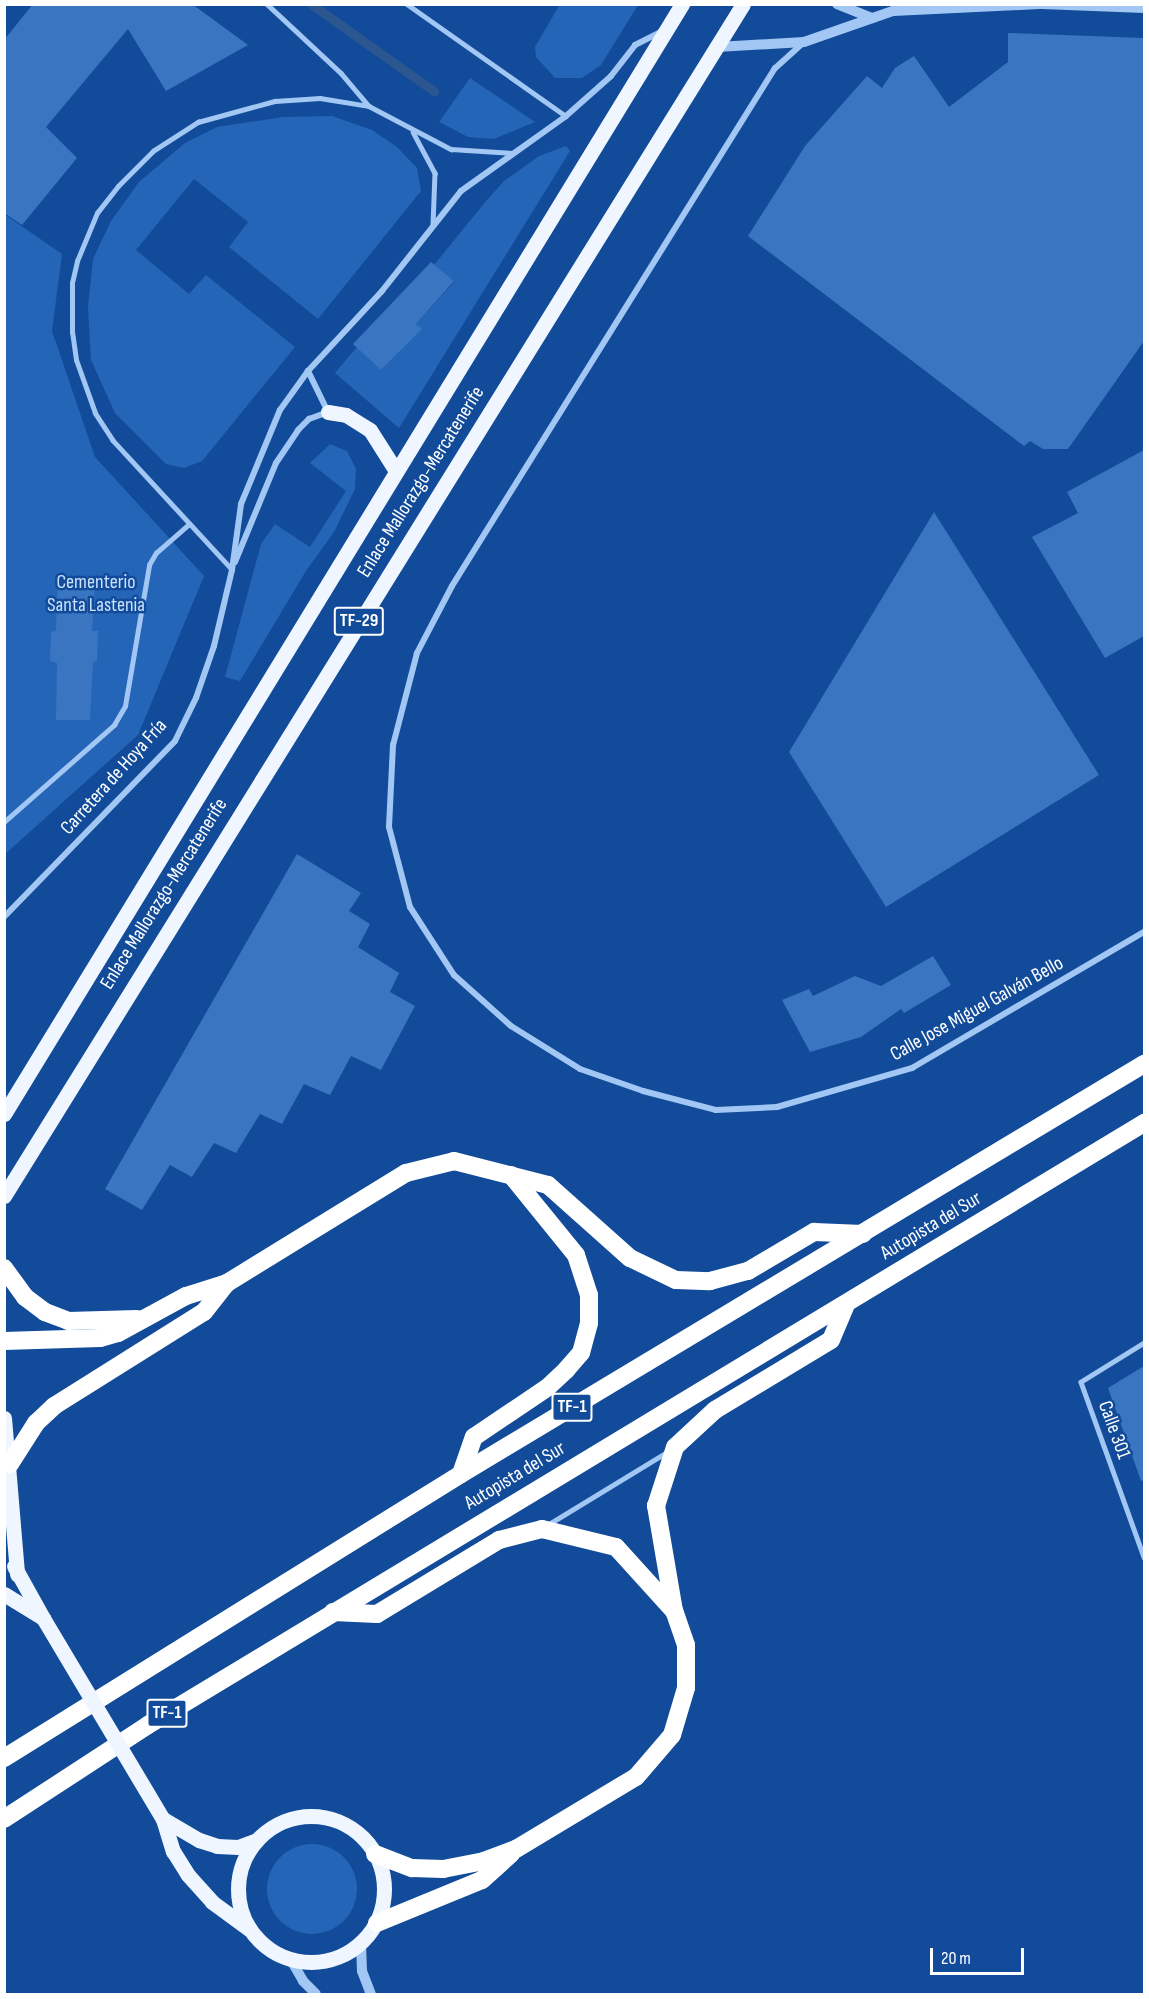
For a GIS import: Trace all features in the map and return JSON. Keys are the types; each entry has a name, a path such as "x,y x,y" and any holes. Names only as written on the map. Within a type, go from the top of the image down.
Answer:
{"highway":[{"name":"Autopista del Sur","path":"4,1758 461,1474 1144,1064"},
{"name":"Autopista del Sur","path":"4,1819 148,1725 333,1612 1144,1123"},
{"path":"4,1341 100,1338 118,1332 137,1319 227,1283 406,1173 454,1161 548,1185 630,1258 676,1280 710,1281 748,1271 814,1232 863,1234"},
{"path":"461,1474 474,1437 548,1387 566,1370 581,1353 590,1323 589,1295 576,1255 511,1175"},
{"path":"4,1268 25,1297 45,1312 68,1322 137,1319"},
{"path":"10,1464 36,1423 54,1406 204,1312 227,1283"},
{"path":"377,1923 482,1880 516,1849 636,1777 672,1735 686,1688 686,1645 674,1611 656,1506 675,1447 715,1410 831,1340 846,1304"},
{"path":"333,1612 377,1614 499,1540 542,1529 616,1547 674,1611"},
{"path":"375,1854 412,1868 443,1869 516,1849"}],"main road":[{"name":"Enlace Mallorazgo-Mercatenerife","path":"4,1114 682,4"},
{"name":"Enlace Mallorazgo-Mercatenerife","path":"4,1196 16,1172 743,4"},
{"path":"328,412 346,415 370,430 396,471"},
{"path":"4,1418 10,1464 17,1574"},
{"path":"4,1531 17,1574 163,1819 173,1851 188,1875 212,1902 250,1930 268,1948 291,1960 316,1962 332,1959 361,1943 377,1923 384,1899 384,1876 375,1854 352,1830 320,1817 297,1817 275,1826 257,1840 238,1847 217,1846 199,1840 163,1819"},
{"path":"4,1594 43,1618"},
{"path":"250,1930 240,1907 238,1882 244,1860 257,1840"}],"street":[{"path":"837,4 872,18"},
{"path":"717,47 804,42 896,8 1040,4 1144,8"},
{"name":"Carretera de Hoya Fría","path":"4,917 175,741 196,698 214,646 232,570 241,504 280,410 308,371 382,291 461,191 566,116 611,76 635,45 667,29"},
{"name":"Calle Jose Miguel Galván Bello","path":"804,42 775,68 452,586 417,653 393,746 389,827 411,907 454,975 511,1026 580,1069 643,1091 716,1110 777,1107 912,1068 1144,932"},
{"path":"308,371 328,412"},
{"name":"Carretera de Hoya Fría","path":"232,570 276,463 298,430 309,419 328,412"},
{"path":"361,1943 362,1971 371,1995"},
{"path":"291,1960 303,1981 316,1995"}],"lane":[{"path":"267,4 340,73 369,106 451,149 513,153"},
{"path":"407,4 566,116"},
{"path":"232,570 113,441 86,390 76,360 71,303 72,283 85,239 97,213 135,166 198,122 275,101 320,99 369,106"},
{"path":"411,130 435,174 433,227"},
{"path":"4,822 114,725 125,706 149,565 156,553 189,524"},
{"name":"Calle 301","path":"1144,1343 1081,1382 1144,1557"},
{"path":"542,1529 675,1447"}],"green space":[{"path":"560,4 638,5 601,65 582,78 555,78 536,57 535,47"},
{"path":"470,78 535,122 494,139 468,137 439,122"},
{"path":"332,116 372,130 397,147 417,168 421,191 318,319 229,247 248,222 194,179 136,250 189,294 206,275 295,347 202,461 184,468 166,464 115,413 91,360 88,307 93,259 111,221 139,182 185,143 217,127 283,117"},
{"path":"566,146 570,151 399,428 335,373 357,347 381,370 421,329 416,324 454,282 434,265 486,201 504,181 539,156"},
{"name":"Cementerio Santa Lastenia","path":"4,214 62,254 52,331 95,457 204,576 138,735 5,854"},
{"path":"330,444 347,451 356,469 355,489 334,532 306,571 240,681 225,677 261,544 275,524 310,547 346,491 310,463"},
{"path":"312,1844 329,1847 344,1857 354,1872 357,1889 354,1906 344,1921 329,1931 312,1934 295,1931 280,1921 270,1906 267,1889 270,1872 280,1857 295,1847"}],"building":[{"path":"33,4 192,4 248,45 166,91 128,29 46,127 77,158 22,225 4,213 4,40"},
{"path":"1008,33 1144,38 1144,341 1068,449 1043,449 1030,441 1024,446 748,236 805,146 867,76 882,88 895,68 914,56 949,107 1008,62"},
{"path":"431,262 454,281 416,324 422,329 381,370 353,344"},
{"path":"1144,450 1144,636 1105,658 1032,537 1078,513 1067,492"},
{"path":"934,512 1099,775 886,907 789,752"},
{"path":"58,575 95,577 92,631 98,631 97,661 93,662 90,720 56,720 57,663 50,661 51,632 56,631"},
{"path":"297,854 361,893 349,911 370,924 358,947 399,973 390,992 415,1006 381,1070 351,1056 330,1095 304,1084 282,1124 260,1114 236,1153 214,1143 192,1177 170,1165 142,1210 105,1189"},
{"path":"933,956 951,985 904,1013 901,1009 861,1037 810,1052 782,1000 809,989 813,996 855,976 881,986"},
{"path":"1144,1366 1144,1480 1141,1481 1108,1388"}],"waterway":[{"path":"311,4 434,91"}]}
